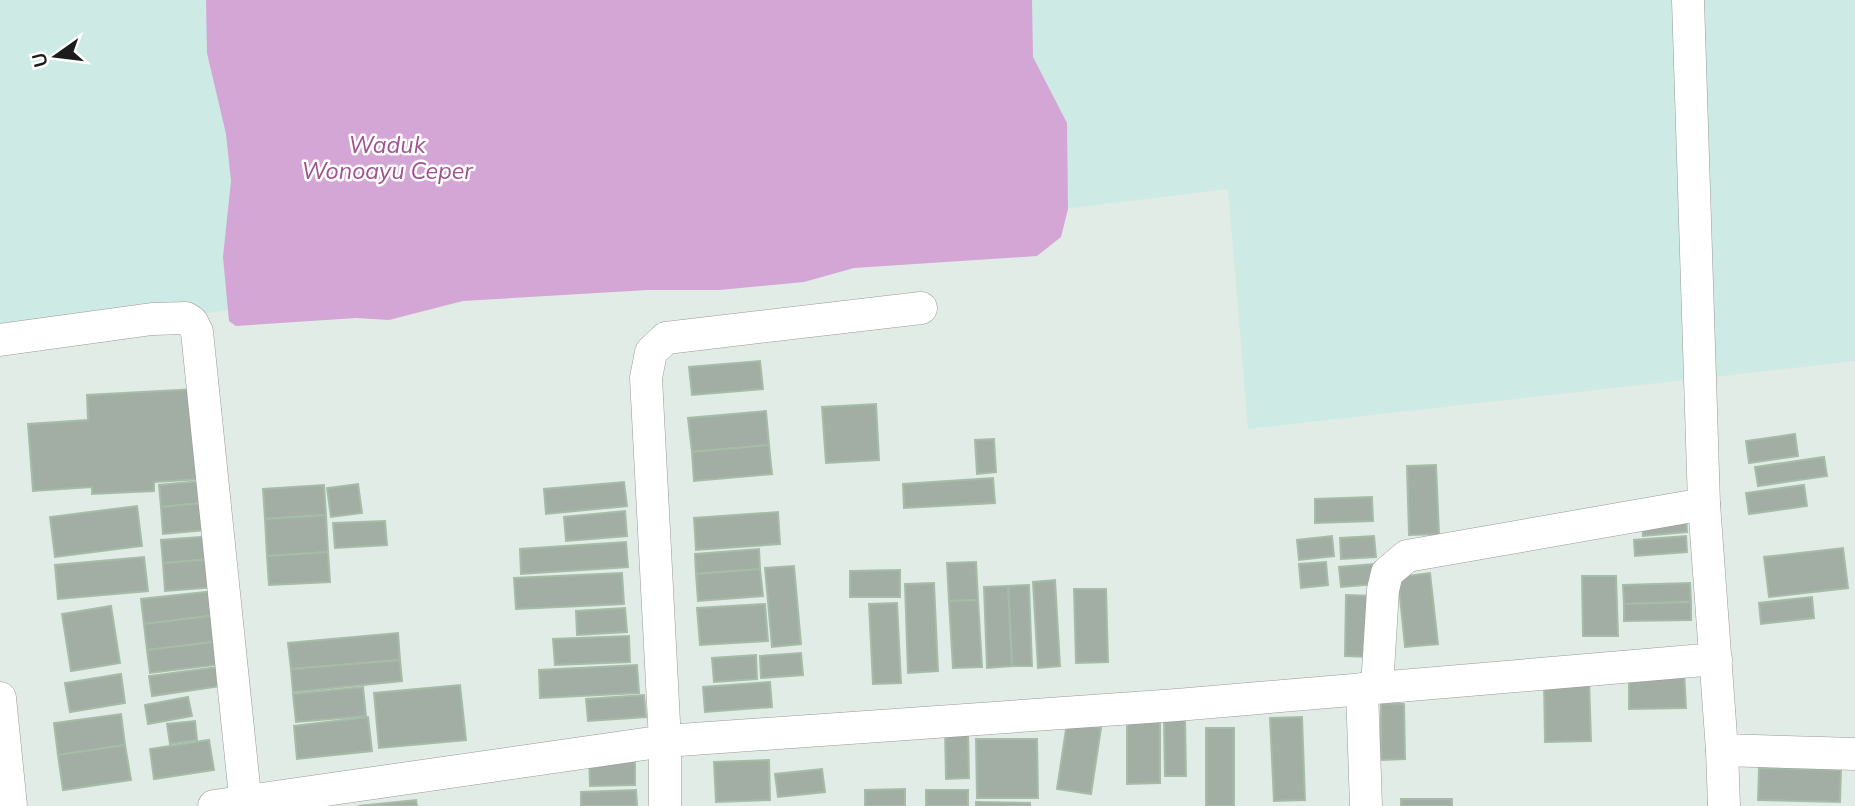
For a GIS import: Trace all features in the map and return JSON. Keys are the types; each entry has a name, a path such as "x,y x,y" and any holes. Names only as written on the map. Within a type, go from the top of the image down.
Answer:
{"street":[{"path":"1688,0 1704,504 1724,806"},
{"path":"666,806 646,378 651,352 666,338 921,308"},
{"path":"0,340 152,319 186,318 195,326 245,804"},
{"path":"1366,806 1370,688 1382,590 1387,573 1407,556 1704,504"},
{"path":"214,806 245,804 665,741 1149,707 1716,659"},
{"path":"0,698 11,806"},
{"path":"1722,750 1855,754"}],"shaded area":[{"path":"0,0 1855,0 1855,361 1248,429 1228,189 0,338"}],"water":[{"name":"Waduk Wonoayu Ceper","path":"206,0 1032,0 1033,57 1067,123 1068,209 1061,237 1037,256 854,268 804,282 720,290 648,290 463,301 389,320 356,318 236,326 229,321 223,257 231,181 226,134 207,53"}],"building":[{"path":"760,361 763,389 692,395 689,367"},
{"path":"197,389 202,479 154,482 154,491 92,494 92,487 33,491 28,424 88,420 87,395"},
{"path":"876,404 879,460 826,463 822,407"},
{"path":"766,411 769,445 692,452 688,418"},
{"path":"1795,434 1798,456 1749,463 1746,441"},
{"path":"994,439 996,472 977,474 975,440"},
{"path":"769,445 772,474 694,481 692,452"},
{"path":"1824,457 1827,476 1758,486 1755,467"},
{"path":"1436,465 1439,534 1409,535 1407,466"},
{"path":"993,478 995,503 904,508 903,484"},
{"path":"201,481 203,503 161,507 159,485"},
{"path":"624,482 627,506 546,514 544,489"},
{"path":"358,484 362,513 331,517 327,488"},
{"path":"324,485 326,515 265,519 263,489"},
{"path":"1804,485 1807,506 1749,514 1746,493"},
{"path":"1372,497 1373,521 1315,523 1315,499"},
{"path":"203,503 206,530 163,534 161,507"},
{"path":"137,506 142,546 55,557 50,517"},
{"path":"625,511 627,536 566,541 564,517"},
{"path":"778,512 780,544 696,550 694,518"},
{"path":"326,515 328,552 267,556 265,519"},
{"path":"1686,516 1687,532 1643,536 1642,520"},
{"path":"385,521 387,545 335,548 333,523"},
{"path":"213,536 214,559 163,563 161,540"},
{"path":"1332,536 1334,556 1299,560 1297,540"},
{"path":"1374,536 1376,557 1341,559 1340,538"},
{"path":"1686,536 1687,552 1635,556 1634,540"},
{"path":"626,542 628,567 521,574 520,549"},
{"path":"1843,548 1848,588 1769,597 1764,557"},
{"path":"759,549 760,569 696,574 695,554"},
{"path":"328,552 330,582 269,585 267,556"},
{"path":"144,557 148,591 58,599 55,565"},
{"path":"214,559 216,587 165,591 163,563"},
{"path":"976,562 978,600 949,601 947,563"},
{"path":"1326,562 1328,585 1301,588 1299,564"},
{"path":"1374,564 1376,584 1341,587 1339,567"},
{"path":"794,566 801,644 772,647 765,568"},
{"path":"760,569 763,596 698,601 696,574"},
{"path":"900,570 900,597 850,597 850,571"},
{"path":"622,573 624,604 516,609 514,578"},
{"path":"1430,573 1438,644 1405,647 1398,577"},
{"path":"1582,576 1616,576 1618,636 1583,636"},
{"path":"1055,580 1060,666 1038,668 1033,582"},
{"path":"934,583 938,671 908,673 905,584"},
{"path":"1690,583 1691,602 1624,604 1623,585"},
{"path":"1029,585 1032,666 1012,666 1008,586"},
{"path":"1008,586 1012,666 987,668 984,587"},
{"path":"1074,589 1106,589 1108,662 1076,663"},
{"path":"214,591 217,615 144,624 141,599"},
{"path":"1346,595 1374,596 1372,657 1345,656"},
{"path":"1812,597 1814,618 1761,624 1759,603"},
{"path":"978,600 982,667 953,668 949,601"},
{"path":"1691,602 1691,620 1624,621 1624,604"},
{"path":"897,603 901,683 873,684 869,604"},
{"path":"765,604 768,641 700,645 697,608"},
{"path":"111,606 120,663 71,671 62,614"},
{"path":"625,608 627,632 577,635 576,611"},
{"path":"217,615 221,641 147,650 144,624"},
{"path":"398,633 400,660 291,669 288,643"},
{"path":"629,636 630,662 555,665 553,639"},
{"path":"221,641 224,664 150,673 147,650"},
{"path":"801,653 803,675 761,678 760,656"},
{"path":"756,655 757,679 714,682 712,658"},
{"path":"400,660 402,681 293,692 291,669"},
{"path":"637,665 639,693 540,698 539,670"},
{"path":"225,666 228,685 152,696 149,676"},
{"path":"1684,672 1686,708 1629,709 1629,673"},
{"path":"121,674 125,703 70,712 65,683"},
{"path":"1589,679 1591,741 1545,742 1544,680"},
{"path":"770,682 772,707 705,712 703,687"},
{"path":"460,685 466,740 379,748 374,693"},
{"path":"363,687 366,716 296,722 293,694"},
{"path":"644,695 646,717 588,721 586,699"},
{"path":"188,697 192,716 148,724 145,705"},
{"path":"1381,703 1404,704 1405,759 1381,760"},
{"path":"121,714 125,745 58,755 54,723"},
{"path":"368,717 372,751 297,759 294,726"},
{"path":"1302,717 1305,800 1274,801 1270,718"},
{"path":"1127,718 1160,718 1160,783 1127,784"},
{"path":"1185,720 1186,776 1165,776 1164,721"},
{"path":"195,721 197,740 170,744 167,724"},
{"path":"1067,723 1101,728 1091,794 1057,789"},
{"path":"1206,728 1234,728 1234,806 1206,806"},
{"path":"945,729 968,729 969,778 946,779"},
{"path":"976,739 1037,739 1038,798 977,798"},
{"path":"209,740 214,770 154,779 150,749"},
{"path":"125,745 131,780 63,790 58,755"},
{"path":"635,754 635,785 590,786 589,755"},
{"path":"769,760 770,800 716,802 714,762"},
{"path":"1759,768 1841,770 1840,802 1758,800"},
{"path":"822,769 825,792 778,797 775,774"},
{"path":"905,789 905,806 865,806 865,790"},
{"path":"636,790 637,806 581,806 581,792"},
{"path":"926,790 968,790 968,806 926,806"},
{"path":"1401,799 1452,799 1452,806 1401,806"},
{"path":"416,800 417,806 358,806"},
{"path":"976,802 1030,803 1030,806 976,806"}]}
